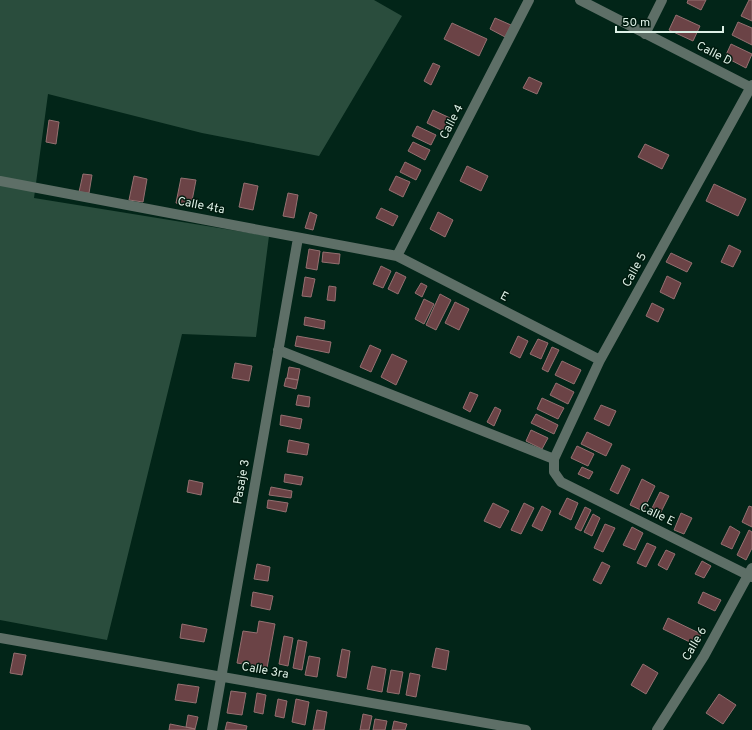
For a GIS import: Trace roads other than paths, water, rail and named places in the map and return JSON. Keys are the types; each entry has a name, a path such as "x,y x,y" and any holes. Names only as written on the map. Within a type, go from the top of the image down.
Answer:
{"street":[{"name":"Calle 4","path":"397,256 529,0"},
{"name":"Calle D","path":"580,0 752,87"},
{"path":"645,34 662,0"},
{"name":"Calle 5","path":"554,472 554,459 600,360 752,87"},
{"name":"Calle 4ta","path":"0,181 397,256"},
{"name":"Pasaje 3","path":"212,730 298,238"},
{"name":"E","path":"397,256 600,360"},
{"path":"278,350 554,459"},
{"name":"Calle E","path":"554,472 561,482 751,574"},
{"name":"Calle 6","path":"657,730 704,656 751,574"},
{"name":"Calle 3ra","path":"0,638 526,730"}]}
